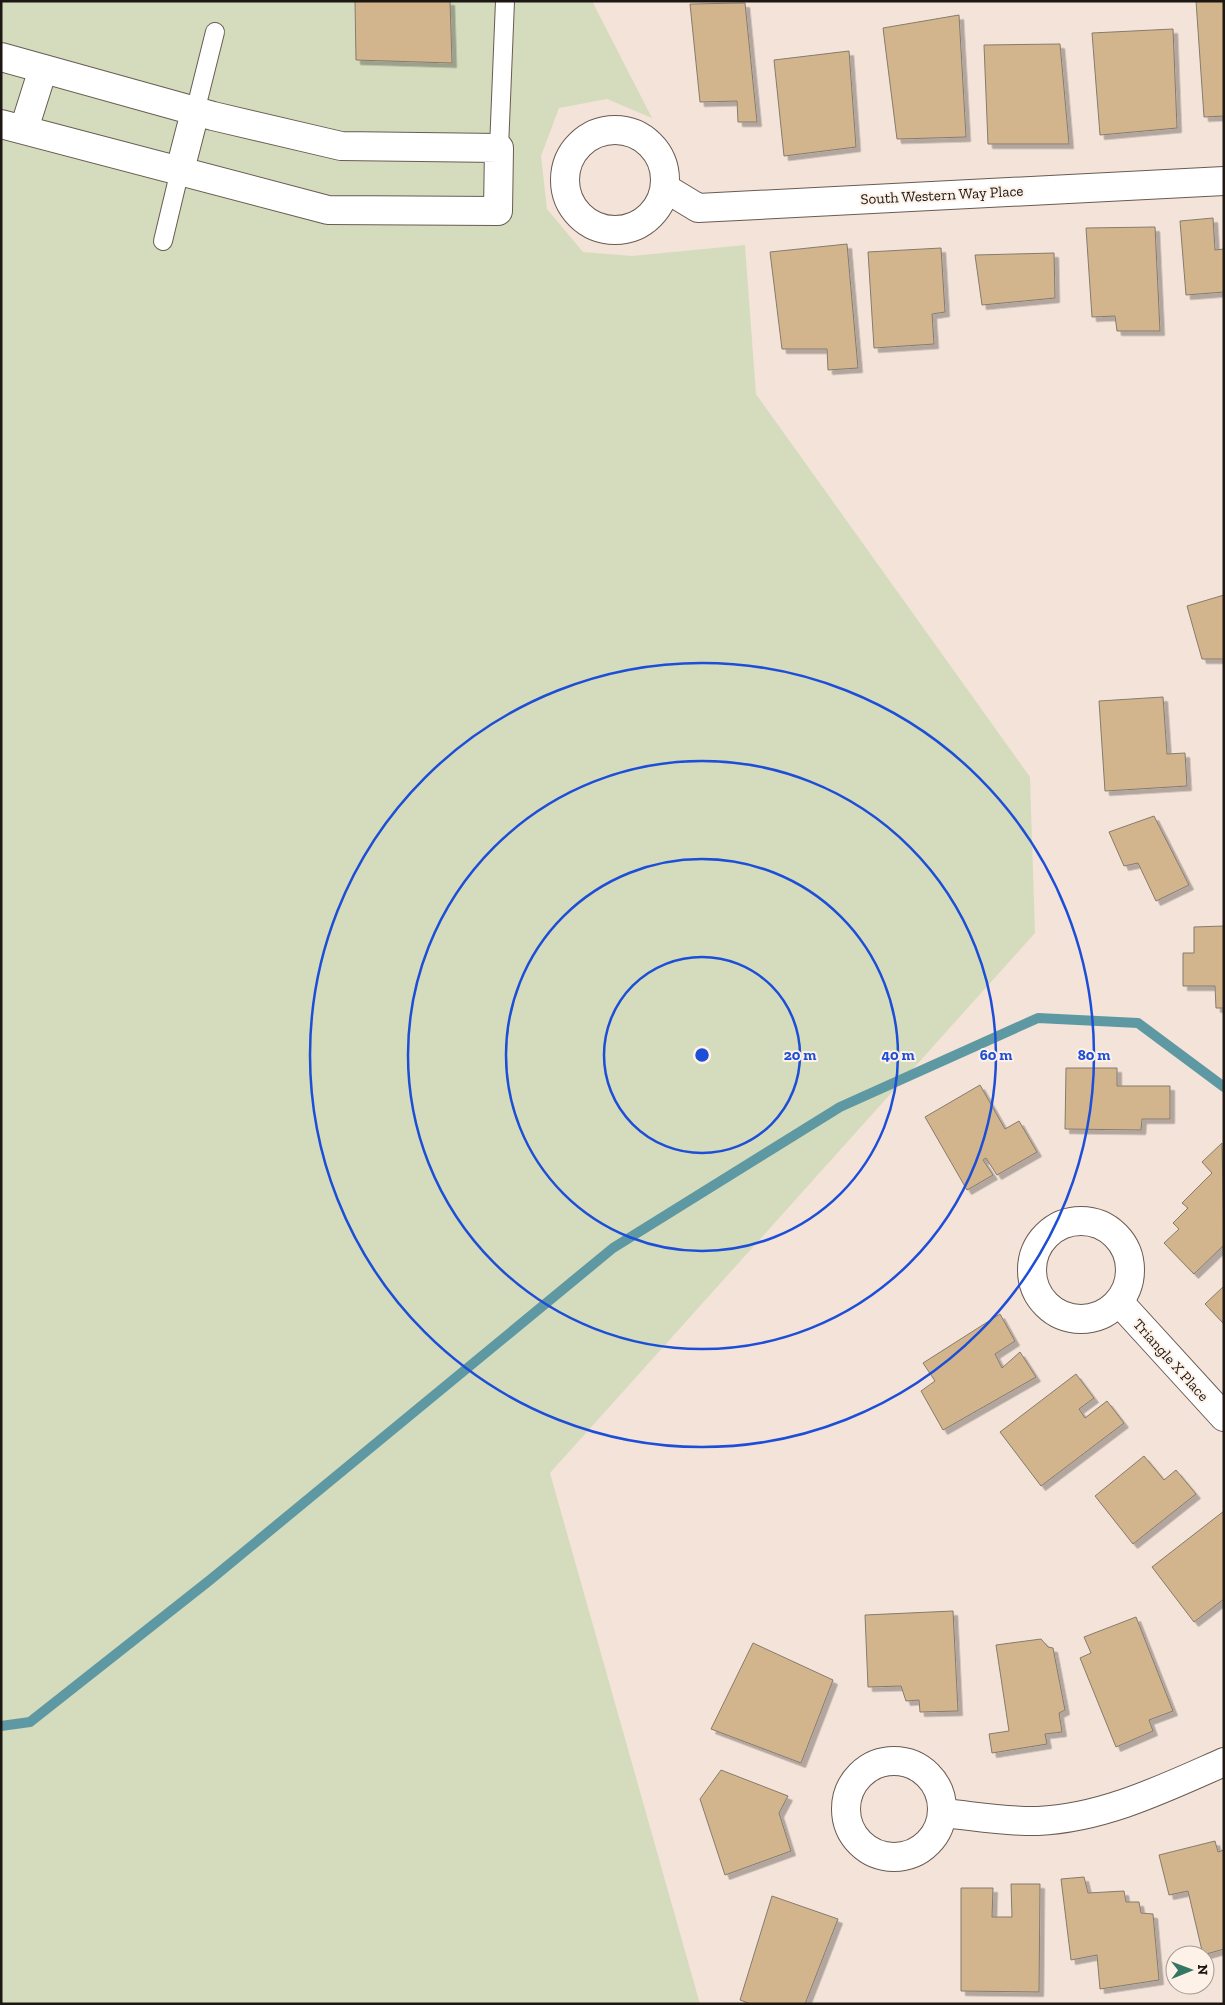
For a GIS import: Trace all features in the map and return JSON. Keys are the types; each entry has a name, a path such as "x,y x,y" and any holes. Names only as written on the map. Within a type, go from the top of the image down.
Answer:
{"street":[{"path":"1,57 195,112 341,146 499,148 498,211 328,210 13,126 43,69"},
{"path":"180,170 195,112"},
{"name":"South Western Way Place","path":"665,188 698,208 1224,181"},
{"name":"Triangle X Place","path":"1119,1302 1224,1417"},
{"path":"943,1813 1038,1821 1094,1813 1161,1790 1224,1762"}],"lane":[{"path":"499,148 505,1"},
{"path":"195,112 216,32"},
{"path":"163,241 180,170"}],"green space":[{"path":"1,1 592,1 652,118 607,99 559,108 541,156 547,209 583,252 632,256 745,245 756,394 1030,777 1035,933 550,1473 700,2004 1,2004"}],"building":[{"path":"355,1 450,1 452,63 356,60"},
{"path":"1196,1 1224,1 1224,116 1204,117"},
{"path":"745,3 757,122 738,122 737,101 700,102 690,4"},
{"path":"959,15 966,137 897,139 883,28"},
{"path":"1173,29 1177,128 1100,135 1092,33"},
{"path":"1060,44 1069,144 988,144 984,45"},
{"path":"849,51 856,147 784,156 774,60"},
{"path":"1213,218 1215,250 1224,249 1224,292 1186,295 1180,221"},
{"path":"1155,227 1160,331 1117,331 1115,316 1092,317 1086,228"},
{"path":"847,244 858,368 828,370 827,349 782,349 770,252"},
{"path":"941,248 945,312 932,314 934,344 874,348 868,252"},
{"path":"1054,253 1055,298 982,305 975,255"},
{"path":"1224,595 1224,659 1202,659 1187,606"},
{"path":"1163,697 1167,754 1185,753 1187,786 1105,791 1099,701"},
{"path":"1154,816 1189,885 1156,901 1138,863 1124,866 1109,832"},
{"path":"1224,926 1224,1008 1216,1008 1215,986 1183,986 1183,953 1194,953 1194,927"},
{"path":"1066,1068 1117,1068 1117,1086 1170,1086 1170,1119 1142,1119 1141,1130 1065,1129"},
{"path":"980,1085 1005,1129 1019,1121 1037,1152 997,1175 986,1158 983,1160 993,1175 967,1190 925,1117"},
{"path":"1222,1143 1224,1245 1194,1274 1164,1243 1179,1229 1173,1223 1188,1208 1182,1203 1212,1173 1202,1162"},
{"path":"1224,1286 1224,1324 1205,1304"},
{"path":"1000,1314 1015,1341 995,1354 1002,1368 1020,1352 1036,1377 943,1430 921,1391 935,1381 923,1363"},
{"path":"1076,1374 1094,1398 1079,1409 1085,1418 1107,1401 1124,1423 1041,1486 1000,1432"},
{"path":"1144,1456 1164,1480 1176,1470 1196,1494 1133,1544 1095,1496"},
{"path":"1224,1511 1224,1599 1194,1622 1152,1567"},
{"path":"953,1611 958,1711 920,1712 919,1700 906,1701 901,1686 868,1687 865,1615"},
{"path":"1136,1617 1173,1711 1149,1720 1153,1731 1116,1747 1080,1658 1091,1653 1084,1637"},
{"path":"1041,1639 1048,1647 1053,1648 1065,1710 1059,1713 1062,1732 1045,1734 1047,1744 992,1753 989,1734 1009,1731 996,1645"},
{"path":"753,1643 833,1680 801,1763 711,1729"},
{"path":"721,1770 788,1796 779,1813 791,1851 725,1875 700,1799"},
{"path":"1215,1841 1218,1852 1224,1850 1224,1949 1215,1952 1215,1945 1201,1945 1188,1891 1169,1895 1159,1855"},
{"path":"1084,1877 1088,1893 1124,1891 1126,1902 1139,1902 1141,1913 1153,1914 1159,1980 1100,1989 1097,1955 1071,1960 1061,1879"},
{"path":"1011,1884 1040,1884 1039,1992 961,1991 961,1888 993,1888 992,1917 1012,1917"},
{"path":"772,1896 838,1919 805,2004 751,2004 740,2000"}],"waterway":[{"path":"1,1726 30,1722 210,1580 613,1248 840,1107 1038,1018 1138,1023 1224,1087"}]}
